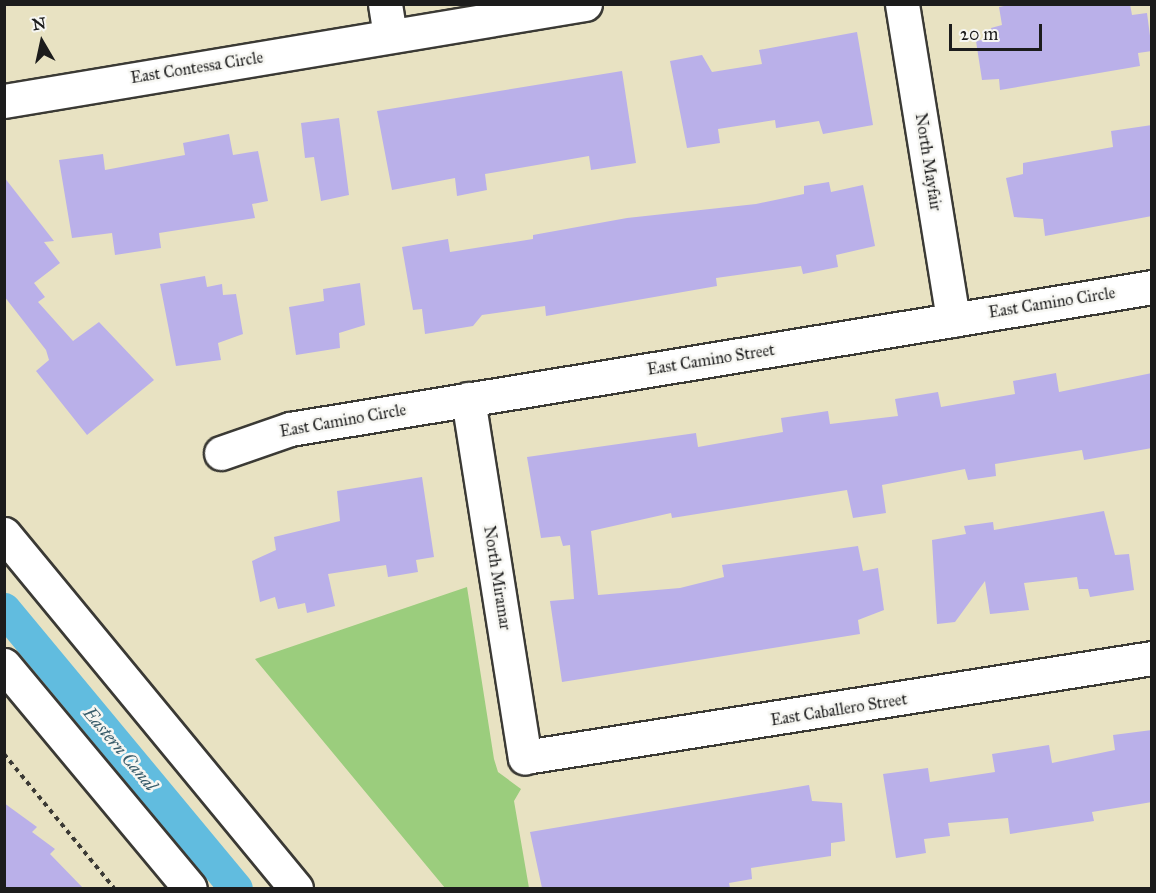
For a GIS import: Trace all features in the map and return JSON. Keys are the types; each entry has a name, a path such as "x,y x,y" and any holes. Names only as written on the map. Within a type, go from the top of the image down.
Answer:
{"street":[{"path":"385,4 390,36"},
{"name":"East Contessa Circle","path":"4,100 585,4"},
{"name":"North Mayfair","path":"902,4 953,320"},
{"name":"East Camino Circle","path":"953,320 1152,287"},
{"name":"East Camino Street","path":"468,399 953,320"},
{"name":"East Camino Circle","path":"221,453 264,434 468,399"},
{"name":"North Miramar","path":"468,399 525,757"},
{"path":"4,534 296,888"},
{"name":"East Caballero Street","path":"525,757 1152,658"},
{"path":"4,665 190,888"}],"path":[{"path":"4,754 114,888"}],"green space":[{"path":"467,587 494,759 498,772 521,789 514,801 529,888 445,888 255,659"}],"building":[{"path":"1014,4 1130,4 1132,15 1147,13 1152,51 1138,53 1140,66 1000,90 999,79 982,80 976,41 993,38 991,28 1002,25 999,7"},
{"path":"857,32 873,125 823,134 819,121 776,128 775,120 718,129 720,143 687,148 670,61 702,55 712,72 762,64 759,50"},
{"path":"622,71 636,163 591,170 589,156 485,174 487,190 457,196 455,178 392,190 377,111"},
{"path":"339,118 349,195 321,201 314,157 305,158 301,123"},
{"path":"1152,125 1152,216 1045,236 1043,219 1014,217 1006,178 1023,174 1023,163 1113,147 1111,131"},
{"path":"229,134 233,155 258,151 268,201 252,204 255,218 159,233 161,248 115,255 112,233 72,238 59,160 103,154 105,170 185,155 183,143"},
{"path":"4,177 54,241 44,242 60,263 34,283 45,297 38,302 73,341 99,322 154,380 87,435 36,371 49,360 46,350 4,296"},
{"path":"829,182 831,192 863,185 875,246 836,255 838,267 803,274 801,266 716,278 717,286 546,316 545,306 482,315 473,326 425,334 422,309 413,310 402,247 448,239 450,252 533,239 533,235 627,218 756,204 804,194 804,186"},
{"path":"205,276 207,287 222,284 223,295 236,294 243,334 218,343 221,360 176,366 160,284"},
{"path":"360,283 365,325 339,333 340,348 296,355 289,307 324,301 323,289"},
{"path":"1056,373 1059,392 1152,373 1152,448 1084,460 1082,450 995,464 996,476 968,480 965,469 882,485 886,513 853,518 847,490 672,518 671,513 591,531 598,595 680,588 724,577 722,565 858,546 863,571 878,568 884,610 858,620 860,634 562,682 550,601 574,599 570,545 563,546 560,536 541,538 527,457 696,433 698,447 783,432 781,418 828,411 830,424 898,416 895,399 938,392 941,407 1015,394 1013,381"},
{"path":"422,477 434,557 416,560 418,572 388,577 386,565 328,574 335,606 307,613 305,603 278,609 275,597 260,602 252,561 276,550 274,537 340,521 337,491"},
{"path":"1104,511 1115,555 1129,554 1134,590 1090,597 1088,589 1079,589 1077,577 1024,583 1029,610 990,614 985,581 955,622 937,624 932,540 966,534 964,526 993,522 994,530"},
{"path":"1152,730 1152,802 1092,812 1094,821 1010,834 1008,818 948,823 950,836 924,839 926,853 896,858 883,774 928,768 930,782 995,772 992,754 1049,745 1052,763 1115,750 1113,735"},
{"path":"809,785 812,801 842,803 845,841 831,843 831,856 751,868 752,879 729,883 730,888 542,888 530,832"},
{"path":"4,803 37,827 32,832 55,849 50,854 83,888 4,888"}],"waterway":[{"name":"Eastern Canal","path":"4,609 236,888"}]}
